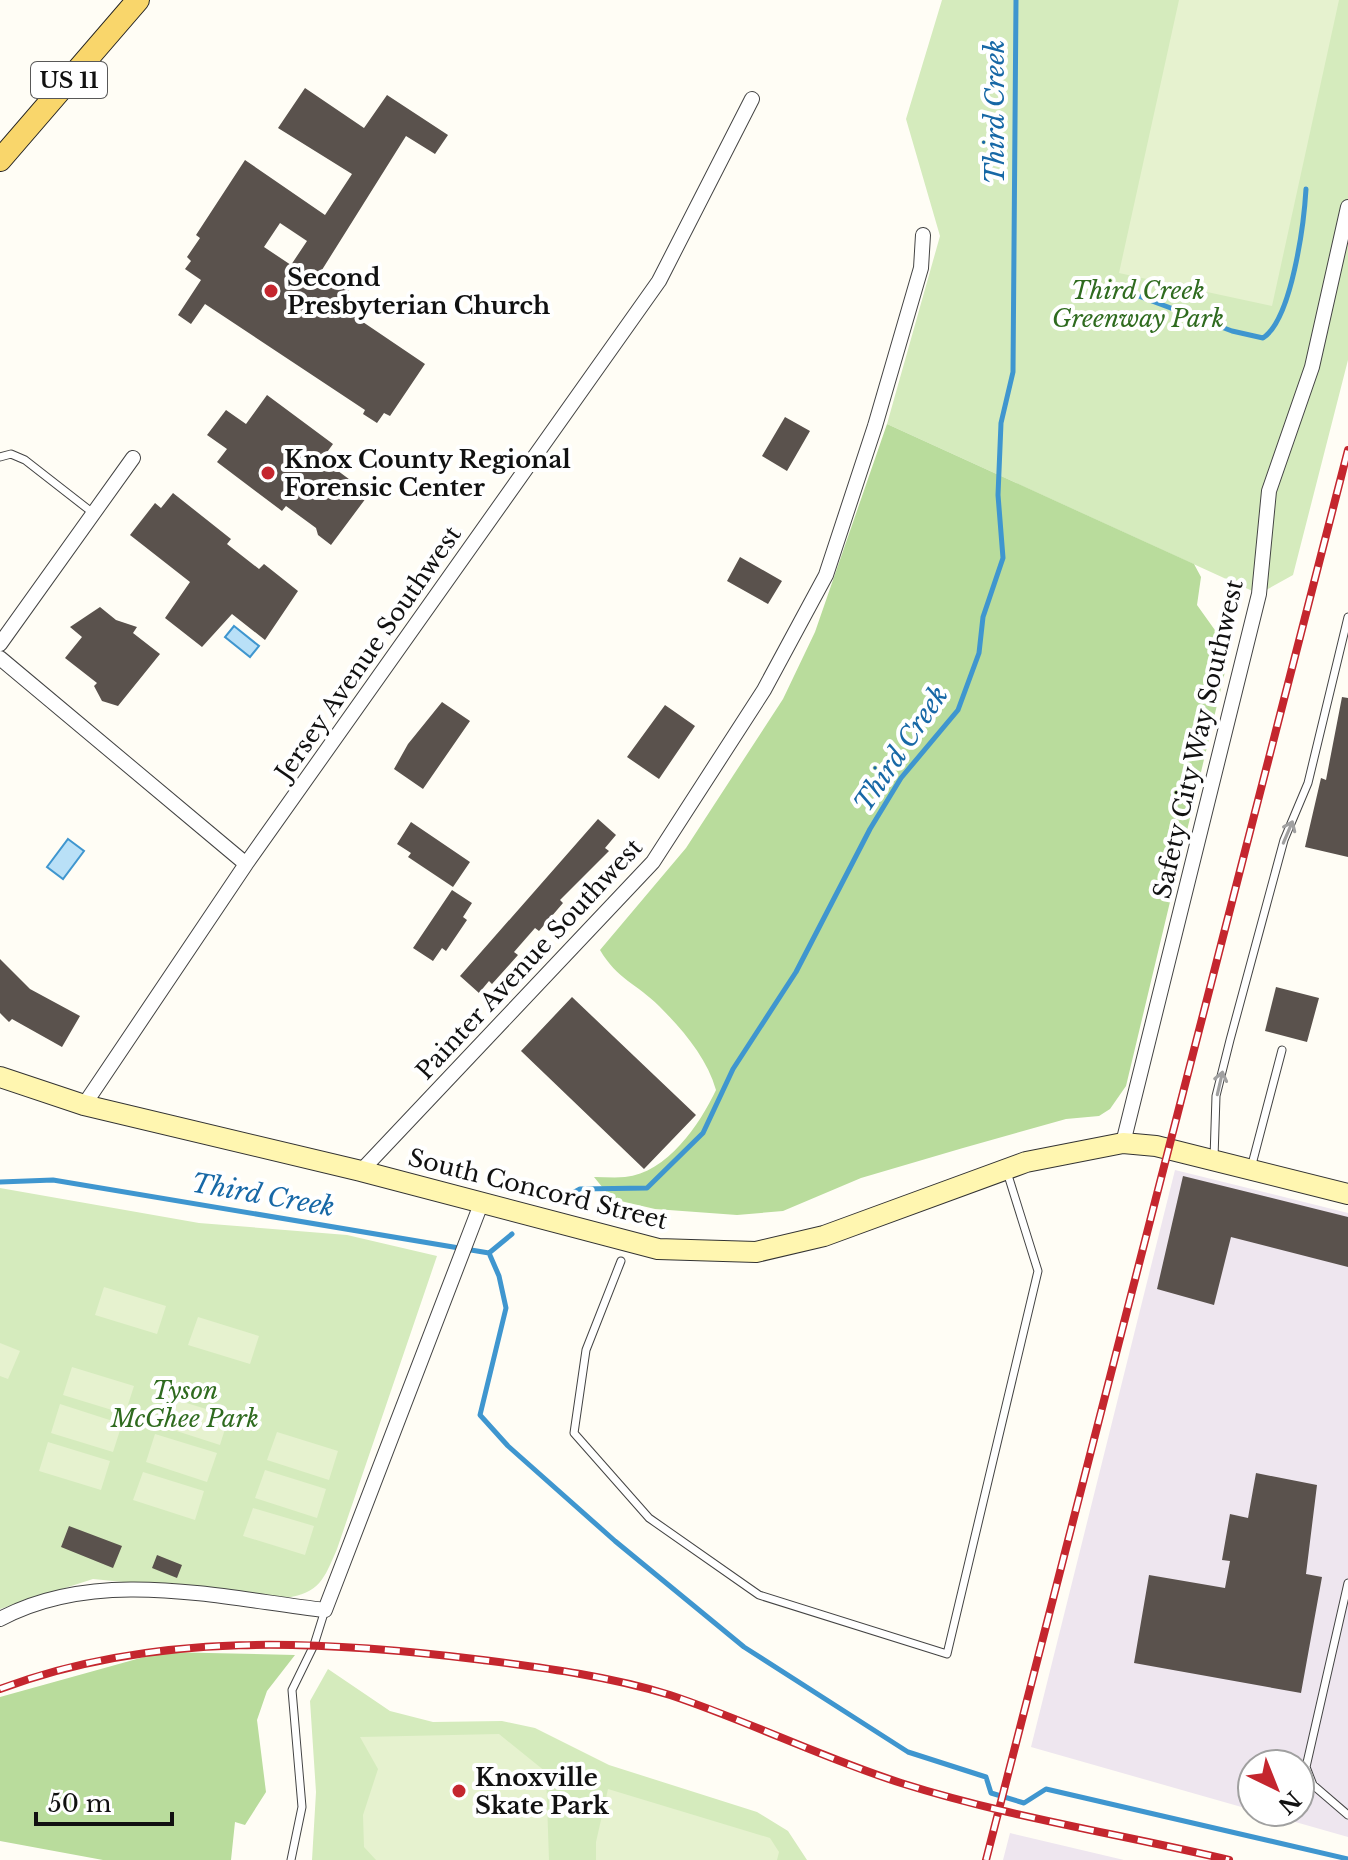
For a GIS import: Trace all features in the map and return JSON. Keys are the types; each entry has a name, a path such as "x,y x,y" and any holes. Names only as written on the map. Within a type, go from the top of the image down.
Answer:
{"main road":[{"name":"US 11","path":"0,160 138,0"}],"street":[{"name":"Jersey Avenue Southwest","path":"84,1105 246,864 659,281 752,99"},
{"name":"Safety City Way Southwest","path":"1123,1143 1259,594 1269,491 1312,367 1348,207"},
{"name":"Painter Avenue Southwest","path":"361,1171 653,862 764,690 826,575 909,311 921,268 923,235"},
{"path":"0,644 133,458"},
{"path":"0,658 246,864"},
{"name":"South Concord Street","path":"1,1078 84,1105 361,1171 658,1249 756,1252 824,1236 1006,1169 1123,1143 1156,1146 1348,1194"},
{"path":"0,1619 75,1594 137,1588 325,1610 467,1233 481,1204"}],"lane":[{"path":"0,457 11,454 25,460 94,514"},
{"path":"1214,1161 1216,1096 1284,840 1308,783 1325,702 1348,617"},
{"path":"1251,1170 1282,1050"},
{"path":"621,1261 586,1350 574,1433 649,1518 759,1595 947,1654 1038,1271 1006,1169"},
{"path":"1348,1583 1306,1767 1313,1785 1348,1815"},
{"path":"291,1860 302,1807 292,1690 314,1645 325,1610"}],"shaded area":[{"path":"1175,1170 1348,1213 1348,1837 1316,1828 1316,1748 1236,1748 1236,1805 1031,1747"},
{"path":"1010,1833 1124,1860 1003,1860"}],"green space":[{"name":"Third Creek Greenway Park","path":"942,0 1348,0 1348,360 1293,575 1259,594 887,424 940,236 906,119"},
{"path":"1179,0 1339,0 1272,306 1119,273"},
{"path":"887,424 1194,564 1201,577 1197,605 1227,647 1228,659 1126,1086 1110,1109 1099,1116 1066,1119 861,1178 783,1211 737,1215 655,1209 612,1199 594,1177 640,1174 668,1157 691,1131 716,1090 707,1067 685,1035 651,998 613,968 600,950 686,848 783,699 815,632"},
{"name":"Tyson McGhee Park","path":"0,1188 199,1223 347,1235 437,1256 337,1549 324,1576 313,1588 285,1598 93,1579 0,1609"},
{"path":"104,1287 166,1306 157,1334 95,1315"},
{"path":"198,1317 259,1336 250,1364 188,1345"},
{"path":"0,1343 20,1351 8,1379 0,1376"},
{"path":"72,1367 134,1386 125,1414 63,1395"},
{"path":"167,1397 229,1416 220,1445 158,1425"},
{"path":"60,1404 122,1424 113,1452 51,1433"},
{"path":"277,1432 338,1451 329,1480 267,1460"},
{"path":"155,1434 217,1453 207,1482 146,1462"},
{"path":"48,1442 110,1461 101,1490 39,1471"},
{"path":"265,1470 326,1489 317,1518 255,1498"},
{"path":"143,1472 204,1491 195,1520 133,1500"},
{"path":"253,1508 314,1526 305,1555 243,1536"},
{"path":"162,1652 295,1655 267,1691 257,1720 266,1792 245,1825 235,1822 231,1860 103,1860 0,1841 0,1697"},
{"path":"328,1669 390,1711 433,1722 502,1721 535,1728 609,1765 757,1812 788,1831 807,1860 312,1860 316,1792 310,1701"},
{"name":"Knoxville Skate Park","path":"499,1734 546,1772 549,1860 376,1860 364,1847 363,1815 378,1769 360,1737"},
{"path":"608,1789 770,1838 779,1852 777,1860 596,1860 596,1842"}],"water":[{"path":"234,626 259,646 250,657 225,637"},
{"path":"68,839 84,851 63,879 47,867"}],"building":[{"name":"Second Presbyterian Church","path":"305,88 364,128 387,95 448,135 435,154 406,136 310,289 340,284 341,288 348,287 354,316 425,364 390,416 384,413 377,423 363,414 365,410 205,304 191,324 178,315 201,280 185,269 191,261 187,257 200,238 196,235 245,160 325,215 352,174 278,128","holes":["280,223 307,241 291,265 264,247"]},
{"name":"Knox County Regional Forensic Center","path":"267,395 333,444 322,459 369,494 331,545 318,535 316,528 286,506 282,511 217,462 227,449 207,435 226,410 246,424"},
{"path":"785,417 810,431 787,471 762,456"},
{"path":"173,493 231,539 227,544 259,569 264,564 298,591 265,640 232,614 202,647 165,618 190,582 130,535 155,503 161,508"},
{"path":"740,557 782,581 768,604 727,581"},
{"path":"100,607 116,620 137,627 133,633 160,654 118,706 102,701 94,686 97,683 65,658 82,637 70,627"},
{"path":"1342,697 1348,698 1348,857 1305,847 1321,778 1326,780"},
{"path":"442,702 470,721 423,789 394,769 408,744"},
{"path":"665,705 695,726 659,779 627,757"},
{"path":"598,819 616,835 605,848 609,851 560,900 563,903 539,931 535,928 514,952 518,955 492,984 489,981 479,993 460,976"},
{"path":"411,822 470,862 453,887 408,857 411,853 397,844"},
{"path":"452,890 472,903 463,917 467,920 446,951 442,948 433,961 413,948"},
{"path":"0,959 30,989 80,1016 62,1047 12,1019 9,1022 0,1013"},
{"path":"1276,987 1319,998 1307,1042 1265,1031"},
{"path":"572,997 696,1115 644,1169 521,1051"},
{"path":"1183,1176 1348,1217 1348,1267 1231,1237 1214,1305 1157,1289"},
{"path":"1256,1473 1317,1485 1306,1574 1322,1577 1301,1693 1134,1663 1149,1575 1225,1588 1230,1561 1222,1560 1230,1514 1248,1518"},
{"path":"69,1526 122,1546 113,1568 61,1547"},
{"path":"157,1555 182,1565 177,1578 152,1568"}],"waterway":[{"name":"Third Creek","path":"567,1196 580,1189 647,1188 703,1133 733,1069 796,972 870,829 901,778 958,710 979,653 983,617 1003,558 998,495 1001,423 1013,372 1016,0"},
{"path":"1120,289 1232,331 1263,338 1273,328 1289,291 1303,224 1306,189"},
{"name":"Third Creek","path":"0,1182 53,1180 489,1253 512,1234"},
{"path":"489,1253 499,1276 506,1308 480,1415 508,1446 615,1541 744,1647 908,1752 986,1777 991,1793 1024,1803 1046,1789 1348,1859"}],"railway":[{"path":"986,1860 1348,450"},
{"path":"0,1689 59,1670 118,1657 239,1645 361,1648 530,1666 600,1678 670,1695 872,1773 941,1795 1229,1860"}],"place":[{"name":"Second Presbyterian Church","path":"271,291"},
{"name":"Knox County Regional Forensic Center","path":"268,473"},
{"name":"Knoxville Skate Park","path":"459,1791"}]}
